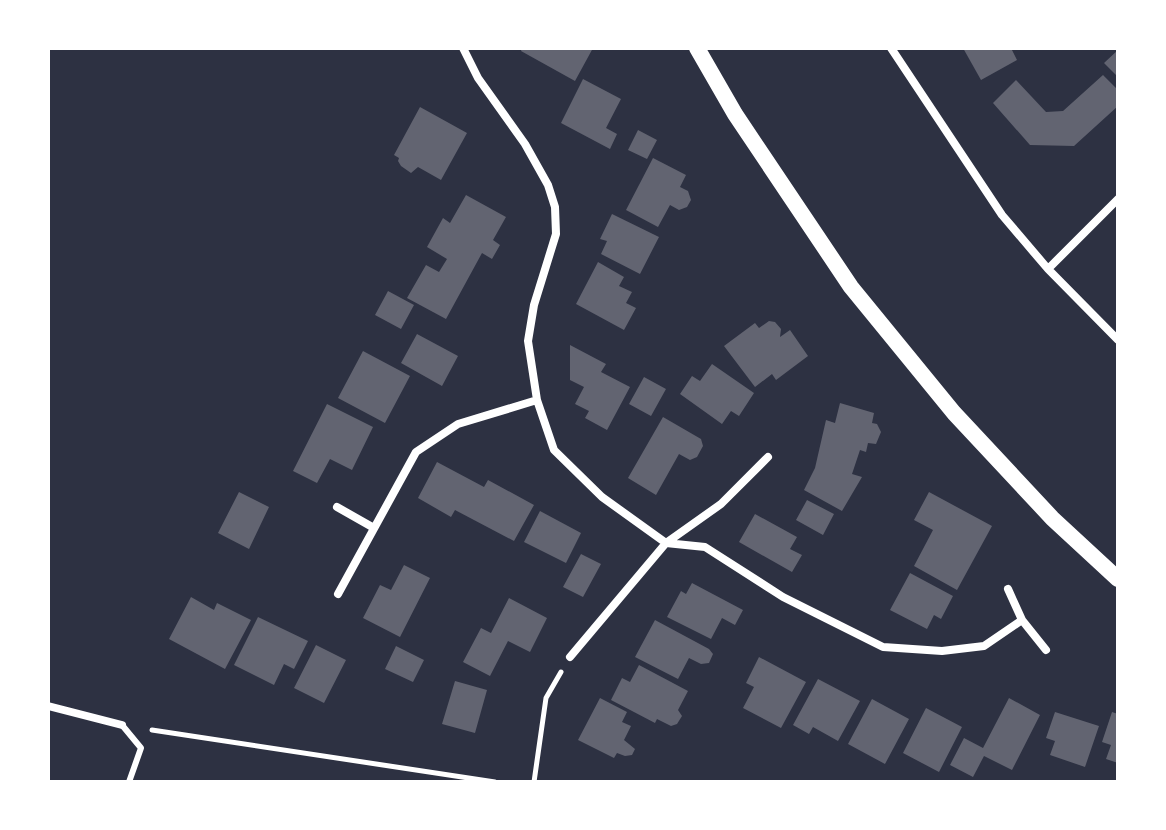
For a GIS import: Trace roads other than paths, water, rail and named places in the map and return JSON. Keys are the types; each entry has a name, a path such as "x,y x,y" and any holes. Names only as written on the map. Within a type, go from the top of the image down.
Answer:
{"main road":[{"path":"697,48 735,114 851,287 954,413 1052,518 1118,579"}],"street":[{"path":"463,48 478,78 525,144 548,185 555,207 556,234 534,305 528,341 537,400 554,450 602,497 666,543 705,547 783,597 883,647 942,651 984,646 1022,620"},
{"path":"891,48 1002,215 1048,269 1118,340"},
{"path":"1048,269 1118,199"},
{"path":"338,594 416,452 458,424 537,400"},
{"path":"570,657 666,543 721,504 768,457"},
{"path":"337,507 374,528"},
{"path":"1008,589 1022,620 1046,650"},
{"path":"48,706 122,725"}],"lane":[{"path":"122,725 141,748 129,782"}]}
